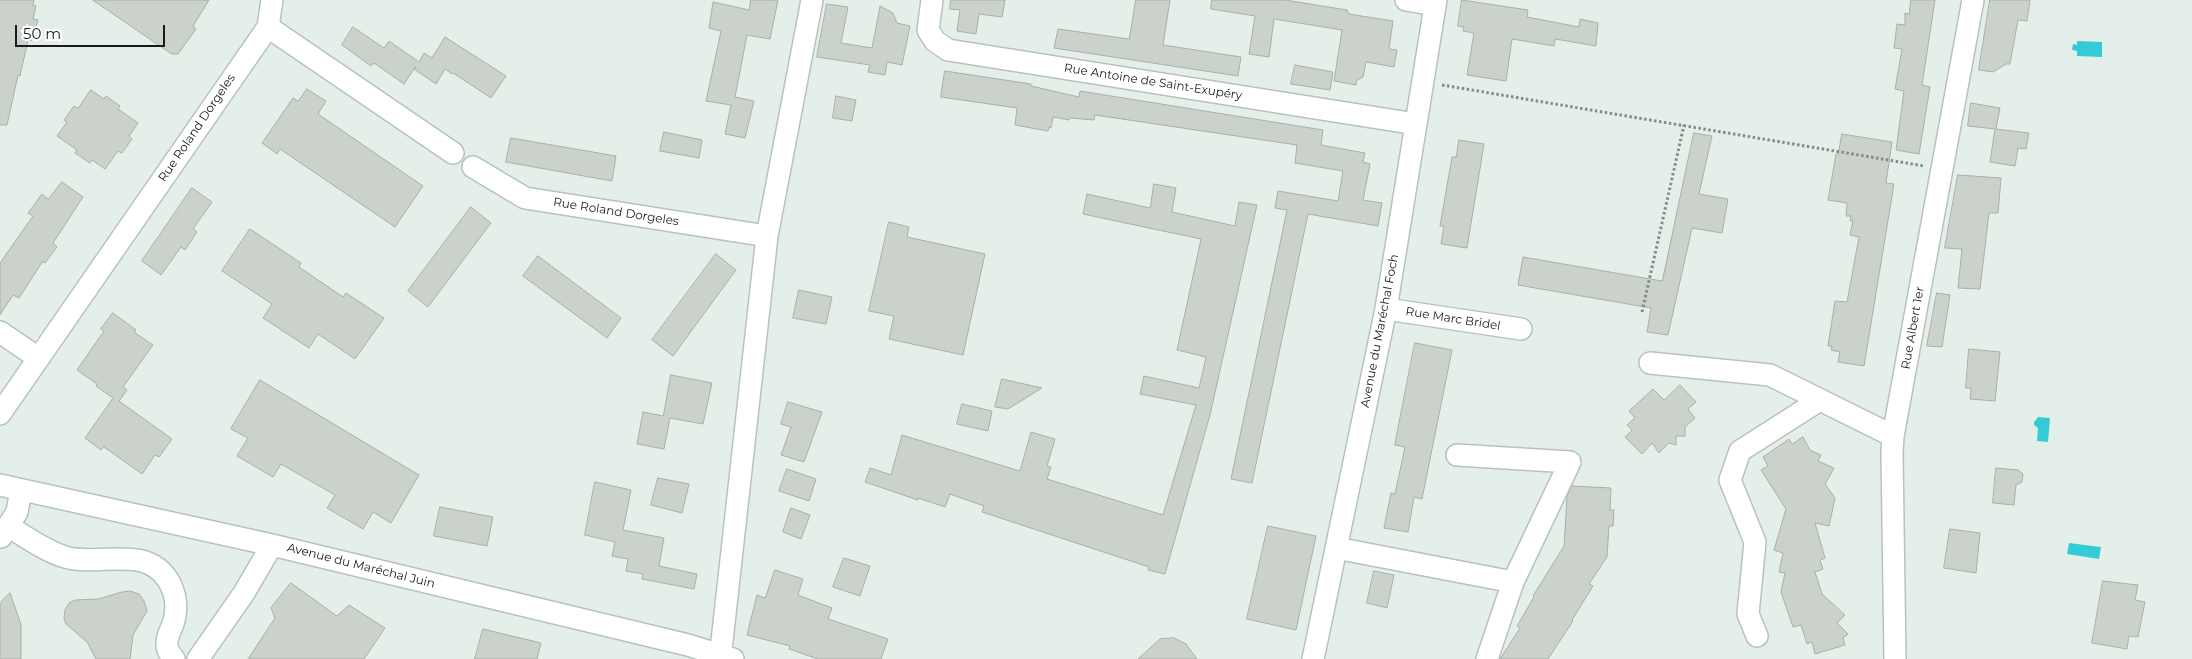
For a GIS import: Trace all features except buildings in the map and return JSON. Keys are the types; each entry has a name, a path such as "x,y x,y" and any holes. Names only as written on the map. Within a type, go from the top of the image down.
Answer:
{"street":[{"path":"272,0 268,27 453,153"},
{"path":"724,658 767,236 812,0"},
{"name":"Rue Antoine de Saint-Exupéry","path":"932,0 928,30 935,41 948,50 1416,124"},
{"path":"1406,0 1435,3"},
{"name":"Rue Albert 1er","path":"1895,659 1893,436 1973,0"},
{"name":"Avenue du Maréchal Foch","path":"1313,659 1386,309 1435,3"},
{"name":"Rue Roland Dorgeles","path":"0,414 268,27"},
{"name":"Rue Roland Dorgeles","path":"473,167 526,198 767,236"},
{"name":"Rue Marc Bridel","path":"1386,309 1520,329"},
{"path":"0,332 38,358"},
{"path":"1650,363 1770,375 1893,436"},
{"path":"1758,636 1748,614 1755,542 1730,480 1740,451 1820,400"},
{"path":"1457,455 1570,462 1513,582 1487,659"},
{"name":"Avenue du Maréchal Juin","path":"0,485 272,545 688,646 724,658"},
{"path":"21,490 17,512 4,532 64,557 88,561 130,558 144,561 165,576 172,587 176,603 175,617 167,642 168,650 174,659"},
{"path":"198,659 244,592 272,545"},
{"path":"1336,548 1513,582"}],"path":[{"path":"1442,84 1932,167"},
{"path":"1642,312 1684,125"}],"water":[{"path":"2077,41 2102,42 2102,57 2077,56 2077,51 2072,50 2073,44 2077,45"},
{"path":"2038,417 2050,418 2048,442 2037,441 2038,428 2034,425 2034,422"},
{"path":"2069,543 2101,547 2099,559 2067,554"}]}
